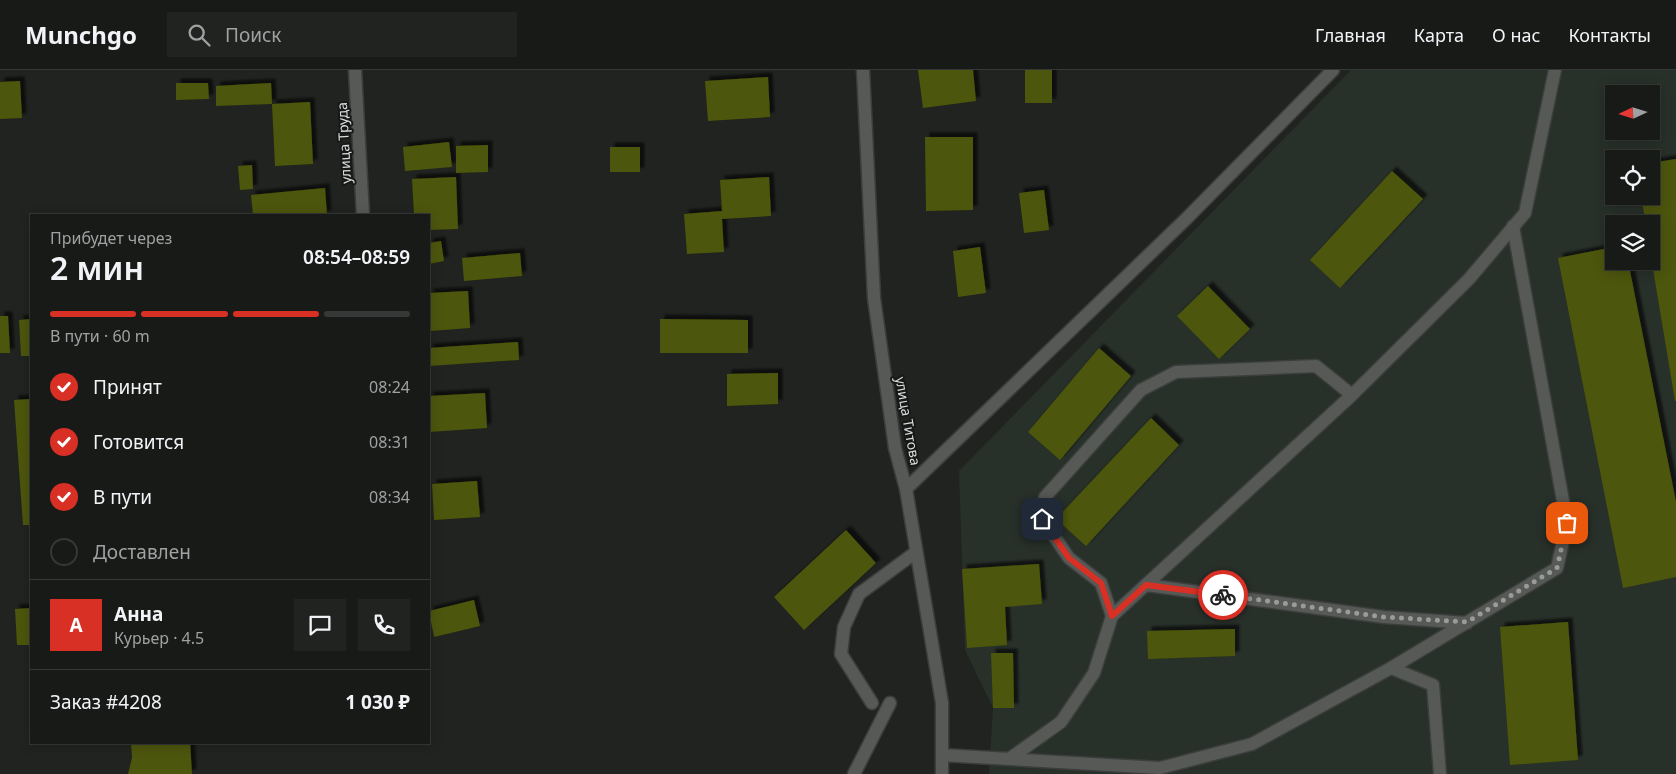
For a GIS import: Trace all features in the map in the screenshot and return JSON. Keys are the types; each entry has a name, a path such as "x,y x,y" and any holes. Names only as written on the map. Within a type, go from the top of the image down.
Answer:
{"street":[{"name":"улица Труда","path":"354,70 363,214"},
{"name":"улица Титова","path":"863,70 874,298 895,448 906,489 942,703 942,774"},
{"path":"906,489 1186,219 1333,70"},
{"path":"1010,760 1061,722 1094,673 1112,616 1352,395 1469,279 1525,212 1555,70"},
{"path":"942,755 1160,768 1252,744 1391,668 1557,568 1567,523 1513,226"},
{"path":"1112,616 1101,583 1069,558 1042,519 1045,497 1141,390 1176,372 1316,366 1352,395"},
{"path":"872,703 841,654 844,627 859,594 916,552"},
{"path":"1146,585 1384,617 1467,622"},
{"path":"1391,668 1433,685 1440,774"},
{"path":"854,774 890,703"}],"shaded area":[{"path":"1351,70 1676,70 1676,774 989,774 993,708 965,650 959,471"}],"building":[{"path":"918,70 973,70 976,101 923,108"},
{"path":"1025,70 1052,70 1052,103 1025,103"},
{"path":"768,77 770,117 708,121 705,81"},
{"path":"20,81 22,118 0,119 0,82"},
{"path":"176,83 208,83 209,99 176,100"},
{"path":"271,83 272,104 216,106 216,86"},
{"path":"310,102 313,164 275,166 272,104"},
{"path":"925,137 973,137 973,210 926,211"},
{"path":"449,142 452,167 405,171 403,147"},
{"path":"488,145 488,172 456,173 456,146"},
{"path":"610,147 640,147 640,172 610,172"},
{"path":"1676,159 1676,401 1653,270 1660,270 1660,215 1644,215 1643,205 1660,205 1660,162"},
{"path":"252,165 253,189 240,190 238,166"},
{"path":"1392,171 1423,199 1340,288 1310,260"},
{"path":"456,177 458,229 430,230 430,214 414,214 412,179"},
{"path":"769,177 771,216 722,219 724,252 687,254 684,214 722,211 720,180"},
{"path":"325,188 327,214 253,214 251,195"},
{"path":"1044,190 1049,230 1024,233 1019,193"},
{"path":"441,241 444,261 430,264 430,243"},
{"path":"980,247 986,293 958,297 953,251"},
{"path":"1605,249 1605,270 1630,270 1676,502 1676,577 1623,588 1558,258"},
{"path":"520,253 522,276 464,281 462,258"},
{"path":"1208,286 1250,329 1219,359 1177,316"},
{"path":"468,291 470,328 430,331 430,293"},
{"path":"0,316 8,316 10,353 0,353"},
{"path":"30,319 30,356 21,356 19,320"},
{"path":"660,319 748,320 748,353 660,353"},
{"path":"518,342 519,360 430,366 430,348"},
{"path":"1099,348 1131,376 1060,460 1028,432"},
{"path":"778,373 778,404 727,406 727,374"},
{"path":"485,393 487,428 430,432 430,396"},
{"path":"30,399 30,525 23,525 14,400"},
{"path":"1151,418 1179,445 1086,546 1056,519"},
{"path":"477,481 480,517 434,520 432,484"},
{"path":"846,530 876,563 804,630 774,597"},
{"path":"1039,564 1042,604 1005,607 1007,645 967,648 962,569"},
{"path":"474,600 480,626 434,637 430,611"},
{"path":"30,608 30,645 17,645 15,609"},
{"path":"1568,622 1578,760 1510,765 1500,627"},
{"path":"1235,629 1235,656 1148,659 1147,631"},
{"path":"991,653 1013,653 1014,708 993,708"},
{"path":"131,744 190,744 192,774 128,774 132,758"}],"way so far":[{"path":"1223,595 1384,617 1467,622 1557,568 1567,523"}],"route":[{"path":"1042,519 1069,558 1101,583 1112,616 1146,585 1223,595"}]}
